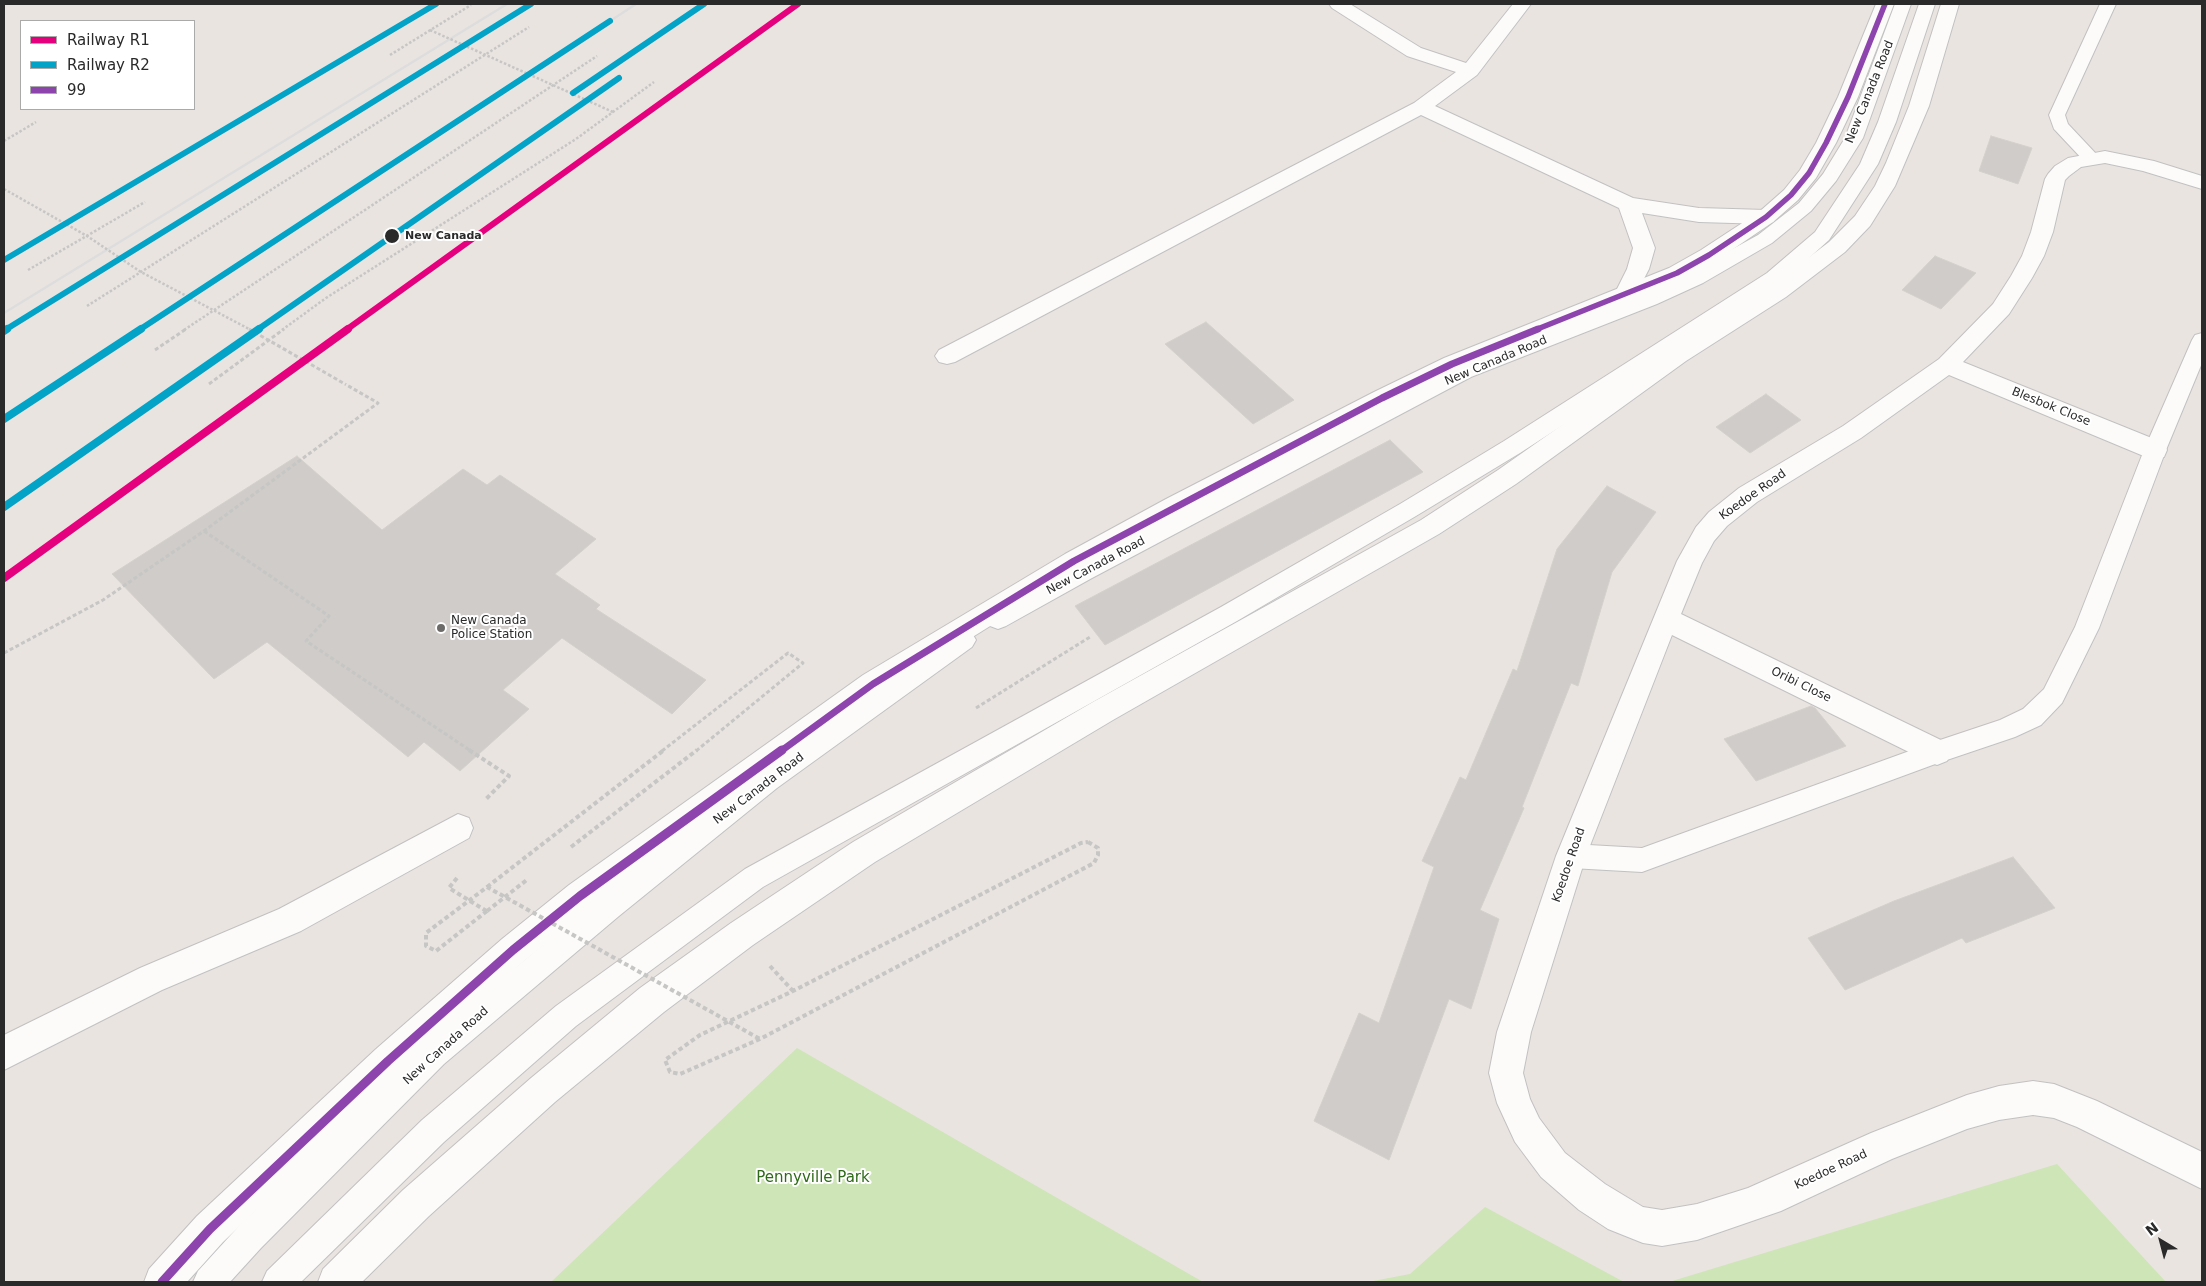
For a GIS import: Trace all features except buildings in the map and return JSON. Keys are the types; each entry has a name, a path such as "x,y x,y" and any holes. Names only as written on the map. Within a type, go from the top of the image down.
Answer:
{"street":[{"path":"1338,4 1414,52 1470,71"},
{"path":"947,356 1421,107 1470,71 1522,4"},
{"name":"New Canada Road","path":"162,1282 210,1229 388,1060 513,950 580,896 873,684 1074,562 1175,506 1382,398 1452,364 1677,273 1716,251 1766,217 1791,195 1809,173 1826,144 1848,97 1885,4"},
{"path":"336,1282 416,1203 543,1090 652,1000 742,934 864,852 969,789 1103,711 1430,527 1507,477 1678,355 1778,292 1838,247 1863,221 1885,186 1896,163 1919,106 1950,4"},
{"path":"1421,107 1628,204 1700,215 1766,217"},
{"name":"Koedoe Road","path":"2202,183 2122,159 2091,158 2075,162 2062,171 2055,180 2042,232 2033,256 2021,278 2001,309 1947,365 1852,432 1748,495 1718,519 1705,534 1690,561 1665,619 1571,856 1514,1032 1506,1073 1514,1103 1527,1130 1553,1165 1621,1216 1642,1226 1662,1228 1697,1222 1748,1206 1782,1193 1883,1145 1967,1112 1999,1103 2033,1098 2054,1101 2085,1113 2202,1171"},
{"path":"1625,295 1638,269 1644,248 1628,204"},
{"name":"Blesbok Close","path":"1947,365 2155,450"},
{"name":"Oribi Close","path":"1665,619 1937,752"},
{"path":"4,1053 151,979 290,920 458,828"}],"lane":[{"name":"New Canada Road","path":"209,1282 250,1236 434,1054 609,907 768,780 976,632 1084,571 1464,372 1650,299 1696,278 1765,239 1805,207 1830,177 1854,138 1904,4"},
{"name":"New Canada Road","path":"278,1282 433,1131 566,1016 754,878 1229,614 1408,510 1512,447 1774,278 1822,236 1869,164 1887,122 1927,4"},
{"path":"2091,158 2060,125 2057,115 2108,4"},
{"path":"1571,856 1642,860 1937,752 2006,729 2032,717 2053,696 2087,628 2155,450 2202,340"}],"path":[{"path":"390,55 471,5"},
{"path":"87,306 529,27"},
{"path":"430,30 613,112"},
{"path":"155,350 512,110 597,56"},
{"path":"209,384 326,298 576,139 654,82"},
{"path":"4,141 36,122"},
{"path":"4,189 87,236 141,272 269,340 378,403 204,531 103,600 4,653"},
{"path":"28,270 145,202"},
{"path":"204,531 329,616 306,641 509,776 458,828 479,850 449,888 495,916"},
{"path":"529,879 436,951 426,946 426,933 788,652 803,663 675,768 568,850"},
{"path":"1088,842 1098,848 1098,855 1094,862 760,1039 680,1074 670,1072 665,1060 700,1035 793,991 1081,843 1088,842"},
{"path":"487,887 760,1039"},
{"path":"769,964 793,991"}],"green space":[{"name":"Pennyville Park","path":"797,1048 1203,1282 551,1282"},
{"path":"2057,1164 2166,1282 1669,1282"},
{"path":"1485,1207 1624,1282 1368,1282 1410,1274"}],"railway":[{"path":"4,260 436,4"},
{"path":"4,313 507,4"},
{"path":"139,330 636,4"},
{"path":"346,330 798,4"},
{"path":"4,419 141,329"},
{"path":"4,578 348,329"}],"rail line":[{"name":"R2","path":"4,260 436,4"},
{"name":"R2","path":"4,331 531,4"},
{"name":"R2","path":"573,93 704,4"},
{"name":"R1","path":"4,578 798,4"},
{"name":"R2","path":"4,419 610,21"},
{"name":"R2","path":"4,507 619,78"}],"transit line":[{"name":"99","path":"162,1282 210,1229 388,1061 513,950 580,896 873,684 1074,561 1175,506 1382,398 1452,364 1677,273 1709,255 1766,217 1791,195 1809,173 1826,143 1848,97 1885,4"}],"place":[{"name":"New Canada","path":"392,236"},
{"name":"New Canada Police Station","path":"441,628"}]}
